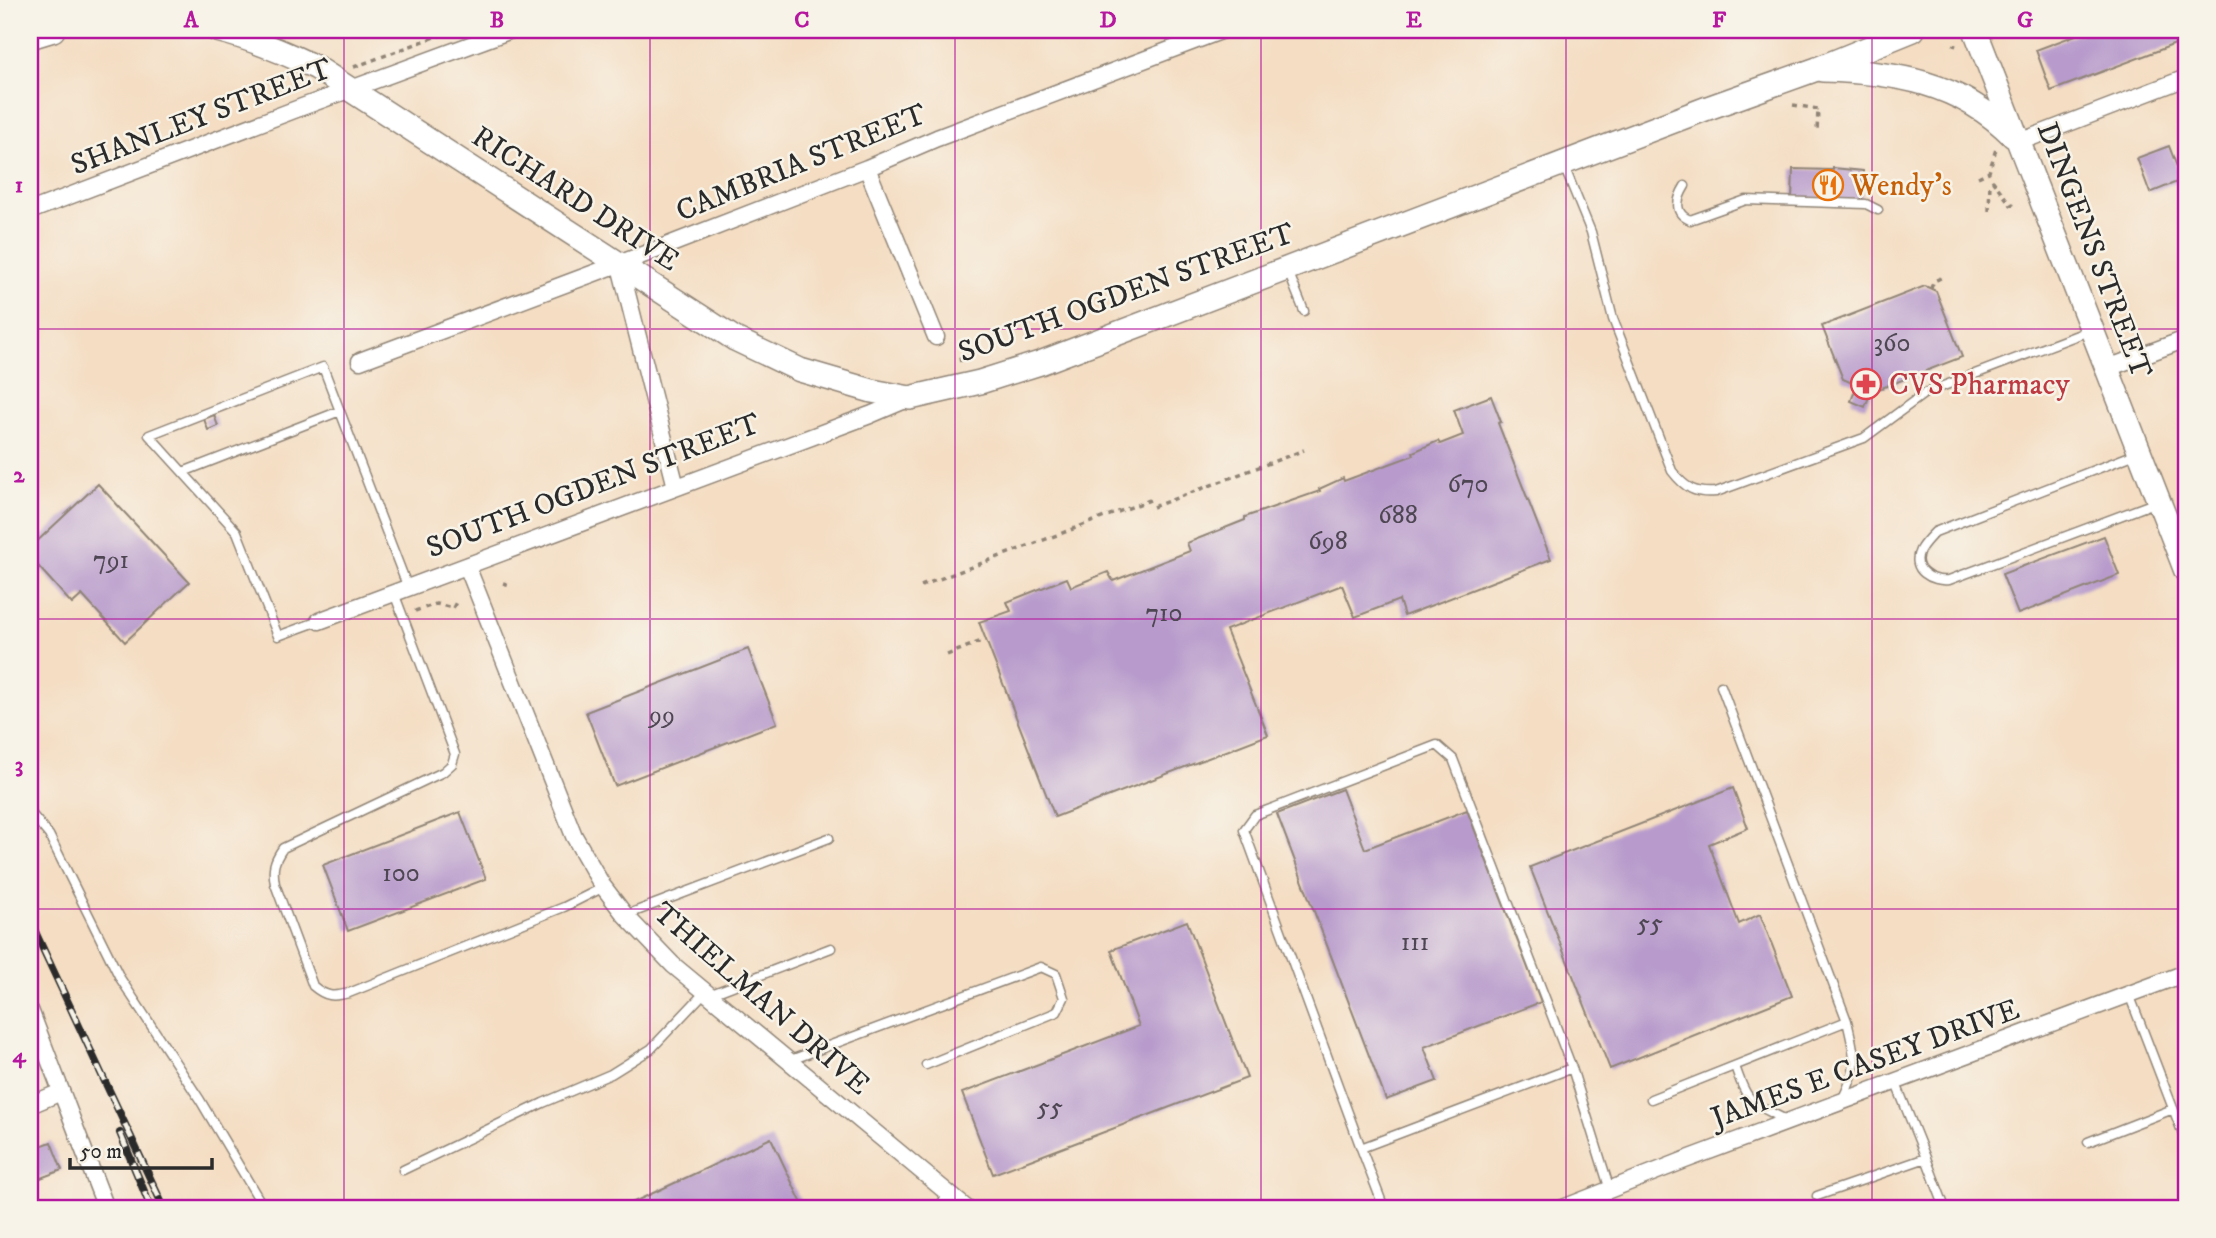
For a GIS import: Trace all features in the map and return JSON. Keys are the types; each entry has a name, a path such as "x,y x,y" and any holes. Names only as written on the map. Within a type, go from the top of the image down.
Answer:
{"street":[{"path":"30,37 52,30"},
{"name":"RICHARD DRIVE","path":"217,30 252,38 348,80 734,339 800,370 872,391 910,398"},
{"name":"SHANLEY STREET","path":"30,211 348,80 511,30"},
{"name":"CAMBRIA STREET","path":"360,361 653,251 937,138 1223,30"},
{"name":"SOUTH OGDEN STREET","path":"319,621 863,418 910,398 980,382 1040,363 1817,69 1913,30"},
{"name":"DINGENS STREET","path":"1975,30 2008,145 2092,329 2186,570"},
{"path":"1817,69 1874,72 1921,81 1977,104 1995,117 2008,145 2186,78"},
{"path":"867,168 936,337"},
{"path":"619,262 676,487"},
{"path":"2108,368 2186,339"},
{"name":"THIELMAN DRIVE","path":"467,566 574,836 604,887 625,915 673,965 965,1208"},
{"name":"JAMES E CASEY DRIVE","path":"1563,1208 2186,973"},
{"path":"30,1010 106,1208"},
{"path":"30,1105 61,1093"}],"lane":[{"path":"1563,163 1591,232 1613,319 1672,471 1691,491 1702,494 1716,492 1864,438 1925,393 2092,329"},
{"path":"1685,186 1679,197 1678,208 1685,218 1690,220 1746,200 1866,204 1878,210"},
{"path":"1287,268 1304,311"},
{"path":"319,621 278,636 237,532 149,435 323,367 455,754 452,764 443,772 283,848 276,858 272,870 275,884 313,986 324,995 335,997 349,993 564,907 604,887"},
{"path":"183,472 340,411"},
{"path":"2140,452 1935,532 1917,558 1920,569 1927,576 1939,581 1949,580 2159,501"},
{"path":"1721,686 1847,1021 1856,1058 1851,1082 1842,1101"},
{"path":"1384,1208 1244,831 1255,815 1437,745 1453,759 1572,1068 1610,1190"},
{"path":"30,812 49,835 120,978 200,1100 264,1208"},
{"path":"625,915 830,838"},
{"path":"403,1170 543,1103 611,1074 651,1049 707,994 831,948"},
{"path":"788,1061 1041,967 1056,974 1064,998 1057,1013 926,1065"},
{"path":"2129,994 2173,1109 2183,1127 2186,1142"},
{"path":"1651,1099 1847,1021"},
{"path":"1735,1066 1744,1093 1753,1103 1788,1121"},
{"path":"1361,1148 1572,1068"},
{"path":"1895,1081 1945,1208"},
{"path":"2088,1142 2173,1109"},
{"path":"1817,1196 1926,1157"},
{"path":"938,1208 949,1194"}],"path":[{"name":"SHANLEY STREET","path":"348,80 454,30"},
{"path":"1793,105 1818,109 1816,132"},
{"path":"1978,177 1989,172 2008,145"},
{"path":"1989,211 1990,183 1993,181 2011,205 2015,203"},
{"path":"1931,288 1934,281 1943,277"},
{"path":"1153,508 1304,450"},
{"path":"920,586 1150,500"},
{"path":"503,583 510,585"},
{"name":"SOUTH OGDEN STREET","path":"430,605 453,608 456,602"},
{"path":"947,655 984,640"}],"building":[{"path":"2089,30 2186,30 2186,40 2051,91 2036,50"},
{"path":"2169,146 2182,180 2150,193 2137,158"},
{"name":"Wendy's","path":"1833,168 1863,171 1862,202 1792,200 1793,169"},
{"name":"CVS Pharmacy","path":"1925,286 1936,291 1962,357 1871,392 1865,407 1851,401 1857,385 1843,379 1822,326"},
{"path":"1491,396 1501,422 1498,423 1551,559 1404,616 1399,600 1355,617 1342,585 1226,630 1268,735 1055,817 979,622 1011,611 1007,602 1067,578 1071,587 1108,572 1113,581 1190,551 1187,543 1245,520 1245,517 1320,491 1319,489 1343,478 1344,481 1414,455 1413,452 1438,441 1440,444 1463,435 1454,410"},
{"path":"214,415 218,426 208,430 204,419"},
{"path":"98,484 189,582 125,642 82,595 72,604 30,557 30,548"},
{"path":"2104,536 2119,575 2018,614 2002,574"},
{"path":"748,649 777,723 615,786 586,712"},
{"path":"1733,788 1748,828 1709,844 1739,924 1760,914 1792,996 1610,1069 1530,867"},
{"path":"1342,789 1365,849 1467,810 1541,1002 1424,1047 1437,1081 1386,1100 1277,814"},
{"path":"460,812 486,879 348,931 323,865"},
{"path":"1187,921 1247,1078 993,1174 962,1093 1139,1026 1111,950"},
{"path":"771,1138 804,1208 621,1208"},
{"path":"51,1142 62,1170 30,1182 30,1150"}],"railway":[{"path":"30,921 164,1208"},
{"path":"120,1133 151,1208"}],"place":[{"name":"Wendy's","path":"1828,185"},
{"name":"CVS Pharmacy","path":"1866,384"}]}
